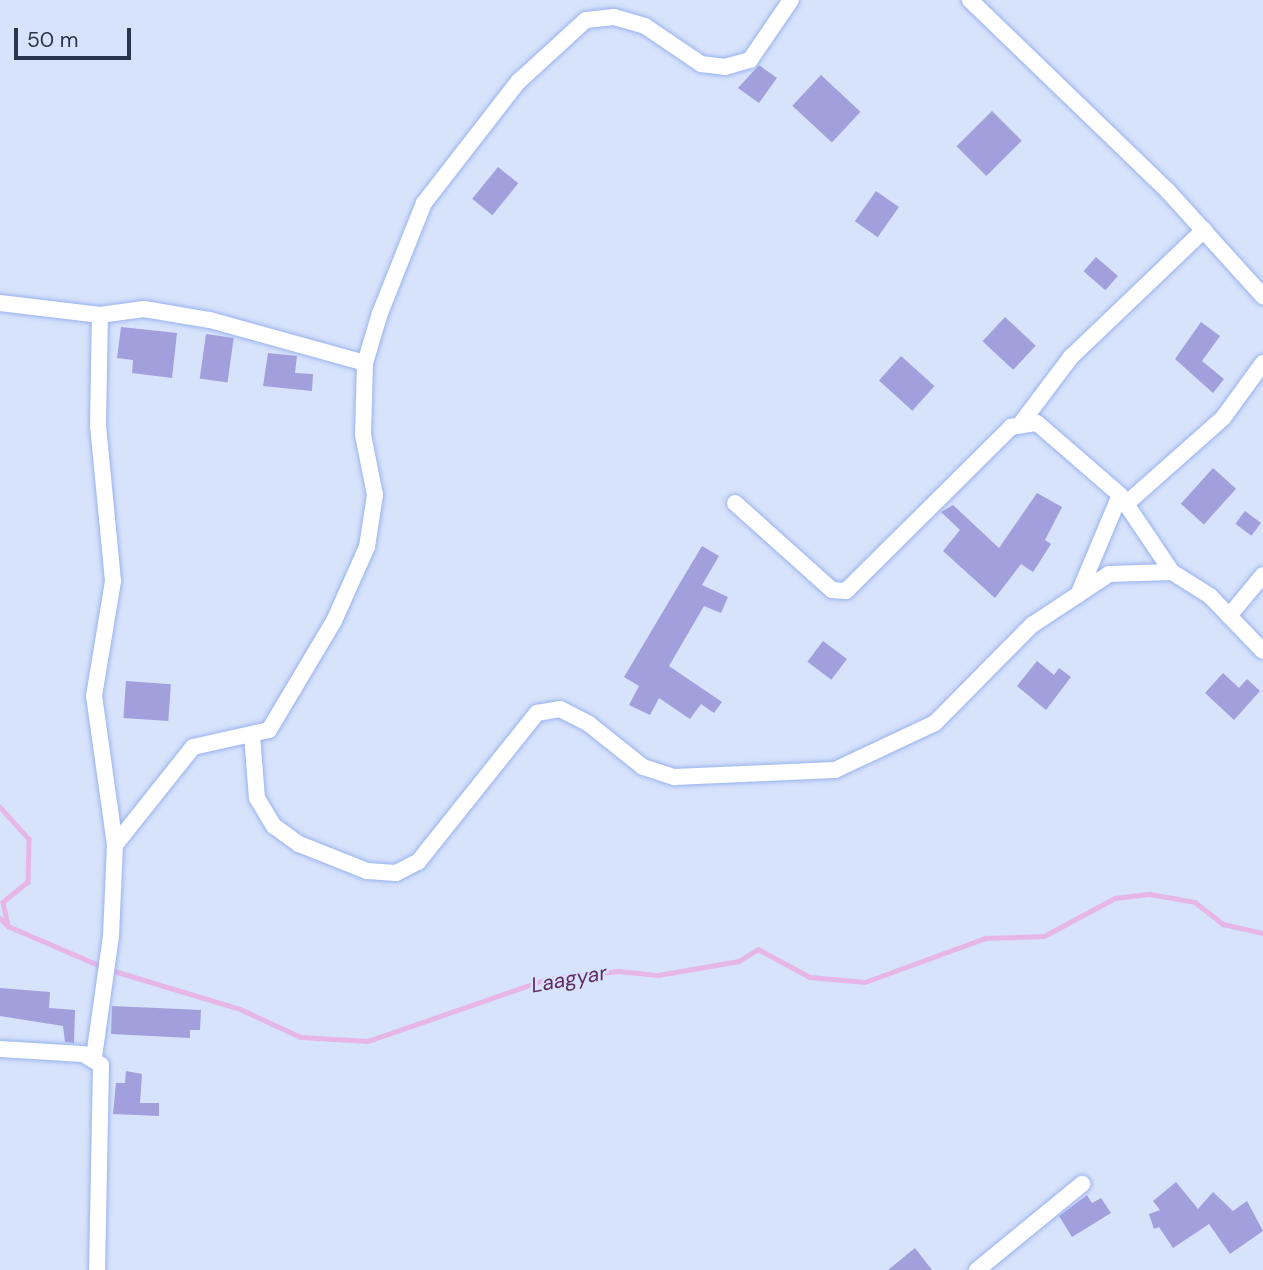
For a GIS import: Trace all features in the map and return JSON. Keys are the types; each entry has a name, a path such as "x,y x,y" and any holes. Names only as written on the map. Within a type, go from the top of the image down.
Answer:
{"street":[{"path":"115,845 194,747 269,730 334,621 367,547 375,495 363,435 365,363 424,203 518,82 586,20 614,17 645,26 701,64 725,67 750,60 791,0"},
{"path":"981,4 1204,230 1263,296"},
{"path":"735,503 832,590 846,591 897,536 1022,422 1071,357 1204,230"},
{"path":"0,303 100,315 144,309 210,320 365,363"},
{"path":"97,1270 102,1076 94,1057 111,936 115,845 94,696 113,581 98,426 100,315"},
{"path":"1078,595 1123,499 1223,418 1263,363"},
{"path":"1022,422 1037,423 1123,499 1172,572 1229,616 1263,652"},
{"path":"252,735 257,797 274,826 299,844 345,862 396,873 418,862 537,713 560,709 589,724 643,767 674,778 835,770 935,723 1032,625 1109,574 1172,572"},
{"path":"1229,616 1263,575"},
{"path":"0,1049 94,1057"},
{"path":"977,1270 1082,1184"}],"building":[{"path":"759,65 777,78 759,103 738,88"},
{"path":"821,75 860,112 832,143 792,106"},
{"path":"992,111 1022,141 986,176 957,146"},
{"path":"498,167 518,183 492,215 472,199"},
{"path":"876,191 899,207 878,237 855,221"},
{"path":"1096,257 1118,276 1105,290 1084,271"},
{"path":"1005,317 1036,346 1013,370 982,341"},
{"path":"1201,322 1220,336 1202,361 1224,379 1213,393 1175,359"},
{"path":"121,327 177,333 172,378 132,373 133,360 117,358"},
{"path":"206,334 234,338 227,382 200,379"},
{"path":"268,353 297,356 295,373 313,374 312,391 263,386"},
{"path":"901,356 934,386 912,411 879,381"},
{"path":"1213,468 1236,489 1204,524 1181,504"},
{"path":"1037,493 1062,507 1045,540 1051,544 1033,572 1021,564 995,598 943,551 960,530 941,512 953,505 999,548"},
{"path":"1245,511 1261,523 1251,536 1235,524"},
{"path":"702,546 719,556 702,585 728,597 721,613 704,606 669,666 722,702 714,713 701,704 690,719 659,698 650,715 629,705 639,686 624,677"},
{"path":"823,641 847,659 831,680 807,662"},
{"path":"1037,661 1054,675 1059,668 1071,677 1046,710 1017,686"},
{"path":"1223,673 1239,688 1247,679 1260,691 1234,720 1205,693"},
{"path":"126,681 171,684 168,721 123,718"},
{"path":"0,988 50,992 49,1008 75,1010 74,1043 65,1042 63,1026 0,1016"},
{"path":"112,1006 201,1010 200,1030 190,1030 190,1038 111,1034"},
{"path":"126,1071 142,1074 140,1103 159,1103 159,1116 113,1114 116,1083 125,1083"},
{"path":"1176,1182 1198,1209 1213,1192 1233,1211 1247,1201 1263,1231 1230,1254 1209,1224 1173,1248 1159,1227 1154,1229 1149,1214 1160,1210 1153,1201"},
{"path":"1087,1195 1092,1203 1101,1198 1111,1213 1072,1237 1059,1216"},
{"path":"915,1248 932,1270 888,1270"}],"waterway":[{"name":"Laagyar","path":"0,807 29,839 28,882 3,902 8,926 103,967"},
{"name":"Laagyar","path":"111,970 240,1009 301,1037 368,1041 547,979 619,971 658,975 739,961 758,949 810,977 865,982 985,938 1044,936 1115,898 1150,894 1195,902 1223,924 1263,933"},
{"name":"Laagyar","path":"0,918 7,925"}]}
